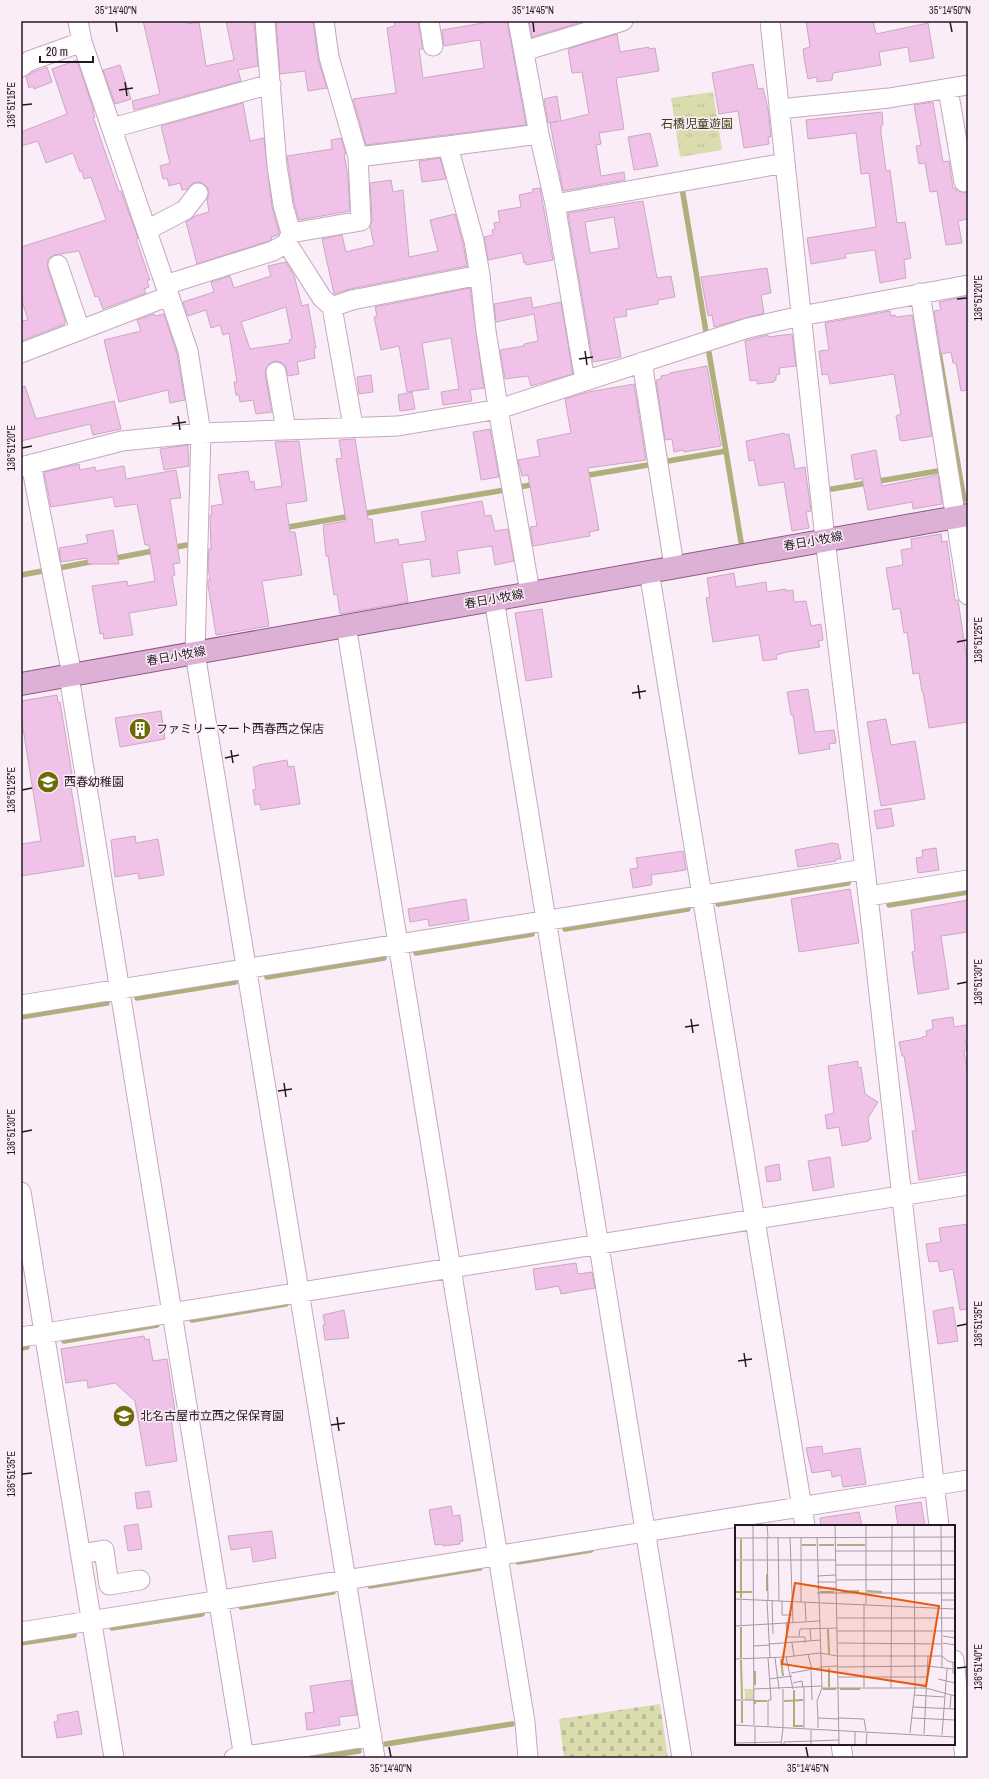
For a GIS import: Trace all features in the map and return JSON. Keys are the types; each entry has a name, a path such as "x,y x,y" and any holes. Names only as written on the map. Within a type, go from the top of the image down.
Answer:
{"main road":[{"name":"春日小牧線","path":"21,684 825,539 962,516"}],"street":[{"path":"78,21 82,42 188,351 201,433 195,653 375,1758"},
{"path":"266,21 272,84 277,166 289,238 322,298 332,307 353,426"},
{"path":"21,353 80,330 167,290 273,251 289,238 361,221 358,158 329,57 324,21"},
{"path":"429,21 433,46"},
{"path":"518,21 539,134 555,204 585,381"},
{"path":"524,51 599,25 623,21"},
{"path":"770,21 825,539 865,869 939,1525"},
{"path":"21,66 82,42"},
{"path":"112,128 272,84"},
{"path":"779,109 889,98 968,85"},
{"path":"948,89 964,182"},
{"path":"358,158 539,134"},
{"path":"448,146 474,240 498,409 530,592"},
{"path":"555,204 785,163"},
{"path":"147,230 185,210 198,193"},
{"path":"58,265 80,330"},
{"path":"332,307 352,300 480,275"},
{"path":"372,1736 241,1758 218,1600 71,675 24,465 122,441 201,433 353,426 398,426 498,409 748,328 801,316 968,285"},
{"path":"920,293 962,516 968,595"},
{"path":"642,362 674,566"},
{"path":"276,372 286,430"},
{"path":"649,571 805,1525"},
{"path":"494,599 682,1758"},
{"path":"346,625 525,1722 528,1758"},
{"path":"21,1006 865,869"},
{"path":"868,896 968,880"},
{"path":"21,1337 968,1185"},
{"path":"21,1192 114,1758"},
{"path":"21,1632 968,1480"},
{"path":"80,1554 104,1550 109,1585 140,1580"},
{"path":"955,1669 965,1758"},
{"path":"841,1745 843,1758"}],"green space":[{"name":"石橋児童遊園","path":"713,92 722,150 680,157 671,98"},
{"path":"660,1704 668,1758 564,1758 559,1719"}],"building":[{"path":"143,21 187,21 187,24 199,22 206,66 234,60 226,21 254,21 258,66 238,70 241,81 134,110 132,101 160,94"},
{"path":"276,21 313,21 318,59 327,88 308,91 305,71 280,74"},
{"path":"394,21 418,21 423,49 419,49 423,78 484,68 480,40 444,46 442,30 483,23 482,21 507,21 526,125 366,145 353,99 396,93 387,28 395,26"},
{"path":"529,21 585,21 532,37"},
{"path":"806,21 873,21 876,34 928,23 934,58 910,62 908,47 879,52 881,65 833,73 832,80 817,82 817,77 808,79 804,58 803,49 810,47"},
{"path":"617,34 620,52 649,47 649,49 655,48 659,71 616,78 624,129 599,133 601,144 596,145 601,176 624,172 625,180 563,191 550,123 559,121 548,123 544,99 557,96 561,121 589,114 582,72 572,73 568,49"},
{"path":"77,60 94,111 95,117 93,117 119,192 121,191 138,238 136,239 150,280 147,280 149,287 144,289 146,293 103,309 98,296 95,297 79,251 54,255 48,259 48,268 65,324 21,341 21,321 28,320 21,298 21,247 106,220 91,177 84,179 82,171 80,172 73,153 46,163 38,141 21,146 21,132 67,114 52,69"},
{"path":"753,64 758,89 763,88 768,109 771,137 768,137 769,144 744,148 738,111 719,114 712,73"},
{"path":"120,65 131,99 115,104 103,70"},
{"path":"47,67 52,82 34,89 33,86 29,88 26,77 33,72"},
{"path":"933,102 943,162 949,161 953,188 961,192 968,192 968,219 958,221 962,243 946,245 937,191 930,192 925,163 919,164 916,146 921,145 914,105"},
{"path":"243,103 250,141 264,138 272,207 279,232 278,235 271,237 272,239 269,241 197,264 186,222 195,216 209,212 207,200 209,195 208,189 205,185 199,182 193,183 188,189 182,190 180,183 169,186 167,178 163,179 160,166 170,163 161,126"},
{"path":"882,112 883,125 881,126 881,133 886,171 890,170 897,223 905,222 911,258 904,260 906,278 880,283 875,250 845,254 846,258 811,264 807,238 876,227 869,173 861,174 856,133 808,139 806,120"},
{"path":"650,133 658,166 634,170 628,137"},
{"path":"341,138 346,154 344,154 348,176 350,211 299,220 294,203 287,156 332,149 331,140"},
{"path":"440,158 446,179 422,182 419,161"},
{"path":"391,180 393,192 403,190 409,257 438,251 430,220 455,214 463,243 467,266 350,289 334,294 322,239 342,235 346,252 374,245 370,226 372,220 370,183"},
{"path":"540,188 553,260 526,265 526,262 524,263 522,253 488,260 484,237 493,235 492,230 495,229 494,223 500,222 498,211 521,207 519,195 533,192 532,189"},
{"path":"643,201 657,278 671,276 675,297 658,300 658,304 626,310 627,316 614,318 621,357 593,362 568,213","holes":["614,217 619,248 590,253 585,222"]},
{"path":"286,262 294,275 302,306 308,304 316,348 314,348 315,358 297,362 299,374 288,376 285,365 280,362 275,361 269,364 265,374 272,412 256,414 253,400 240,402 239,395 236,395 234,382 237,382 229,333 223,335 220,325 211,328 206,310 188,316 183,302 214,292 211,282 230,276 234,288 271,276 268,266","holes":["286,307 292,339 289,340 290,343 250,349 241,322"]},
{"path":"767,268 771,293 761,295 764,313 714,327 712,315 708,316 701,277"},
{"path":"470,288 484,388 470,390 472,401 443,405 441,392 459,389 451,338 422,343 429,389 407,392 399,346 381,350 374,317 377,316 375,307"},
{"path":"968,296 968,390 961,391 956,363 953,363 951,352 941,354 934,311 941,310 939,302"},
{"path":"531,297 533,308 561,302 573,374 531,386 528,376 505,379 500,350 524,346 524,344 538,341 534,314 496,322 494,304"},
{"path":"890,311 891,316 895,315 896,317 912,315 932,436 903,441 900,440 896,416 901,414 894,374 830,384 828,374 822,375 819,351 829,350 825,323"},
{"path":"154,314 155,316 164,314 177,354 185,400 170,403 168,390 119,402 104,340 141,331 137,320"},
{"path":"792,334 796,366 779,368 780,374 776,375 776,380 774,380 774,382 757,384 757,380 750,381 745,341 768,335 768,337"},
{"path":"707,366 721,446 684,452 683,450 674,452 672,439 665,440 656,380 661,379 661,376 671,374 670,373"},
{"path":"371,375 373,392 359,394 357,377"},
{"path":"634,384 646,460 588,468 599,530 589,532 590,536 533,546 530,527 537,526 528,475 522,476 518,460 540,456 537,440 571,433 565,399 588,392"},
{"path":"25,386 36,419 114,401 121,429 93,435 90,424 21,441 21,387"},
{"path":"412,392 415,409 400,411 398,395"},
{"path":"490,429 499,477 481,480 473,432"},
{"path":"784,433 785,435 789,434 795,469 805,467 811,511 806,512 809,528 792,531 784,482 759,486 754,460 749,461 746,441"},
{"path":"355,439 368,519 372,519 375,543 398,539 399,545 426,541 421,512 482,501 485,516 491,515 495,531 508,529 514,561 495,565 492,546 457,551 460,573 432,577 430,559 402,563 408,602 340,614 337,594 334,595 328,556 326,556 323,525 346,521 336,459 342,458 339,440"},
{"path":"299,441 307,501 286,504 290,532 295,532 302,575 262,581 269,626 216,635 208,585 208,580 210,580 208,567 209,549 211,549 211,506 223,504 218,475 248,471 250,482 254,481 255,490 282,486 275,442"},
{"path":"188,445 189,466 164,470 160,449"},
{"path":"876,450 882,486 938,475 942,504 913,509 912,502 868,510 862,478 855,480 851,455"},
{"path":"79,464 80,470 95,467 96,471 124,466 126,479 176,470 181,498 170,499 180,563 173,564 175,575 172,576 177,605 129,613 133,635 104,639 103,633 100,634 92,586 127,581 128,586 155,581 149,545 145,545 137,504 115,507 113,497 51,507 44,472"},
{"path":"113,530 119,564 88,564 87,558 61,562 59,548 88,543 86,535"},
{"path":"941,534 942,542 947,541 955,600 958,600 968,667 968,722 929,728 919,673 913,674 907,632 904,633 900,608 893,610 886,568 903,565 901,550 912,548 911,539"},
{"path":"734,573 736,587 766,582 767,592 786,589 786,591 793,590 794,602 806,601 811,626 821,624 823,640 818,641 820,647 787,652 776,655 777,659 763,661 759,635 713,642 706,598 710,597 707,578"},
{"path":"542,609 552,677 526,681 515,613"},
{"path":"808,689 815,732 834,730 836,743 829,744 830,749 799,754 793,715 791,715 787,692"},
{"name":"西春幼稚園","path":"57,695 58,703 60,702 72,774 69,775 84,866 21,876 21,844 41,841 21,716 21,701"},
{"name":"ファミリーマート西春西之保店","path":"161,711 165,739 120,747 115,718"},
{"path":"886,719 891,745 915,741 925,799 881,806 867,722"},
{"path":"287,760 288,767 294,766 300,804 261,810 260,804 255,805 253,790 256,789 253,767"},
{"path":"891,808 894,826 877,829 874,811"},
{"path":"135,836 136,843 158,839 164,875 139,879 138,873 115,877 111,840"},
{"path":"833,843 838,844 841,859 798,867 795,850"},
{"path":"936,848 939,870 918,873 916,858 923,857 922,850"},
{"path":"683,851 686,870 651,875 651,885 633,888 630,869 638,868 636,858"},
{"path":"850,889 859,943 799,952 791,899"},
{"path":"466,899 469,920 429,926 428,919 410,922 408,909"},
{"path":"968,900 968,932 941,936 949,989 918,994 912,952 915,951 911,910"},
{"path":"953,1017 954,1027 966,1025 968,1039 965,1040 967,1050 964,1051 968,1075 968,1172 919,1180 912,1131 916,1131 904,1056 902,1056 899,1042 927,1036 926,1031 933,1029 932,1020"},
{"path":"858,1061 858,1068 861,1067 865,1094 878,1102 868,1118 871,1139 868,1140 869,1141 842,1146 839,1127 827,1129 825,1115 834,1113 828,1066"},
{"path":"830,1157 834,1187 813,1191 808,1161"},
{"path":"779,1164 781,1180 767,1182 765,1167"},
{"path":"968,1224 968,1309 960,1310 953,1269 940,1272 938,1261 929,1262 926,1244 941,1242 939,1228"},
{"path":"576,1263 578,1274 592,1272 595,1288 561,1294 559,1286 536,1290 533,1269"},
{"path":"953,1307 958,1341 938,1344 933,1311"},
{"path":"344,1310 349,1338 325,1340 323,1315"},
{"path":"144,1336 145,1340 149,1339 153,1361 167,1359 176,1417 171,1418 177,1461 146,1466 135,1401 115,1383 88,1388 87,1380 66,1383 61,1349"},
{"path":"822,1446 823,1454 860,1448 866,1484 843,1487 841,1475 832,1477 831,1470 812,1473 806,1448"},
{"path":"149,1491 152,1507 137,1509 135,1493"},
{"path":"921,1502 925,1525 898,1525 895,1506"},
{"path":"451,1506 453,1516 460,1515 463,1541 460,1541 460,1544 443,1546 443,1544 435,1545 429,1510"},
{"path":"859,1512 862,1525 821,1525 820,1518"},
{"path":"138,1524 142,1549 128,1551 124,1526"},
{"path":"272,1531 276,1558 253,1562 251,1547 231,1550 228,1536"},
{"path":"351,1680 357,1715 339,1717 340,1725 307,1730 305,1713 314,1712 310,1686"},
{"path":"78,1711 82,1734 57,1738 54,1722 58,1721 57,1715"}],"waterway":[{"path":"682,188 706,332"},
{"path":"939,352 964,500"},
{"path":"709,353 726,451"},
{"path":"668,461 726,451 741,542"},
{"path":"583,476 648,465"},
{"path":"832,489 944,470"},
{"path":"519,487 537,484"},
{"path":"361,514 505,490"},
{"path":"283,528 351,516"},
{"path":"170,548 187,545"},
{"path":"111,559 158,550"},
{"path":"59,568 95,561"},
{"path":"21,575 43,571"},
{"path":"718,904 848,883"},
{"path":"889,905 968,892"},
{"path":"565,929 688,909"},
{"path":"416,953 532,934"},
{"path":"267,977 384,958"},
{"path":"137,998 235,982"},
{"path":"21,1017 107,1003"},
{"path":"192,1320 286,1304"},
{"path":"64,1341 157,1325"},
{"path":"21,1348 27,1347"},
{"path":"518,1562 591,1550"},
{"path":"370,1586 480,1568"},
{"path":"241,1607 333,1592"},
{"path":"112,1628 202,1614"},
{"path":"21,1643 74,1635"},
{"path":"386,1744 512,1724"},
{"path":"313,1758 359,1751"}],"place":[{"name":"ファミリーマート西春西之保店","path":"140,729"},
{"name":"西春幼稚園","path":"48,782"},
{"name":"北名古屋市立西之保保育園","path":"124,1416"}]}
